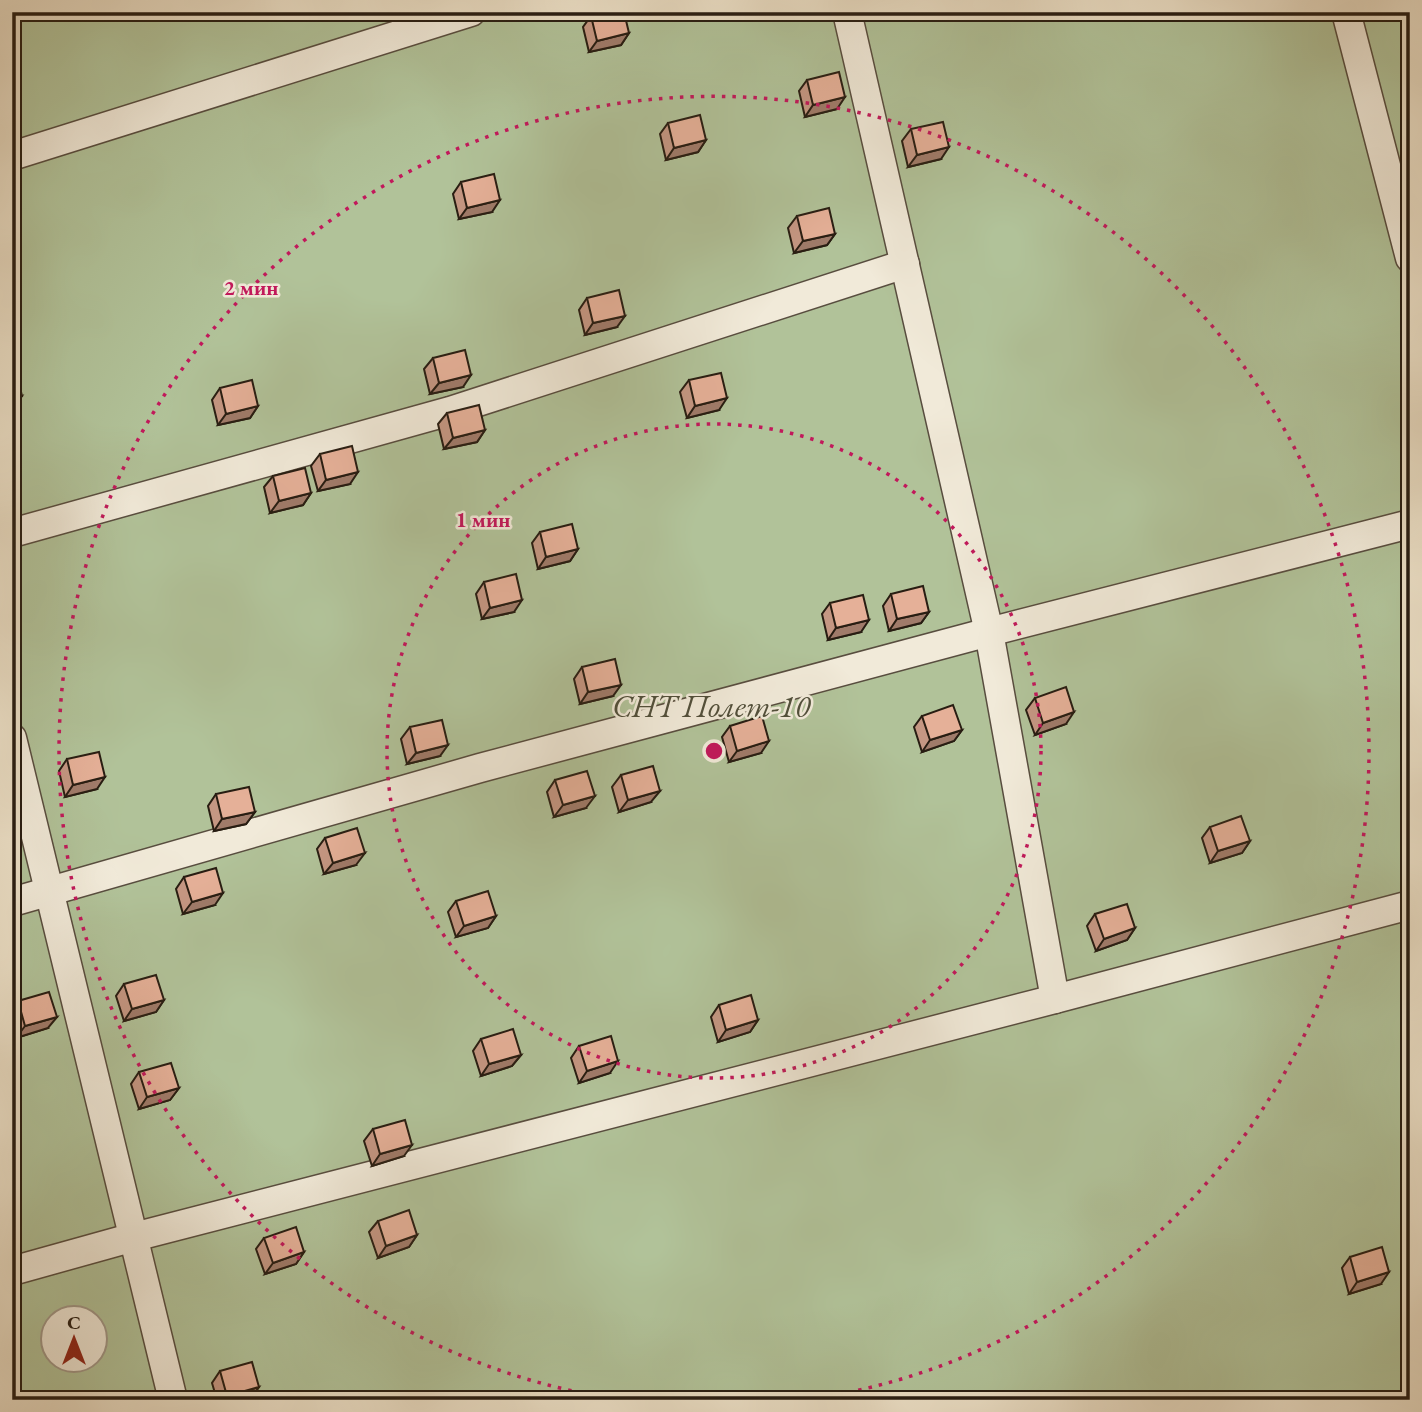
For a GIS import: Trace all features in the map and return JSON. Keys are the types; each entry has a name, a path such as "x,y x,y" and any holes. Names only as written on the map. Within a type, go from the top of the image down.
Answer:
{"lane":[{"path":"12,156 471,12"},
{"path":"847,12 989,632 1055,999"},
{"path":"1346,12 1410,258"},
{"path":"12,533 450,411 905,264"},
{"path":"12,902 480,768 989,632 1410,524"},
{"path":"12,738 173,1400"},
{"path":"12,1271 1410,905"}],"green space":[{"name":"СНТ Полет-10","path":"12,12 1410,12 1410,1400 12,1400"}],"building":[{"path":"605,12 624,12 629,33 597,41 591,16"},
{"path":"839,72 845,97 813,105 807,80"},
{"path":"700,115 706,140 674,148 668,123"},
{"path":"943,122 949,147 917,155 911,129"},
{"path":"494,174 500,200 467,208 461,182"},
{"path":"829,208 835,234 803,241 797,216"},
{"path":"619,290 625,316 593,323 587,298"},
{"path":"465,350 471,375 439,383 433,358"},
{"path":"16,371 22,396 12,399 12,372"},
{"path":"721,373 727,398 695,406 689,380"},
{"path":"252,380 258,406 226,414 220,388"},
{"path":"479,405 485,430 453,438 447,413"},
{"path":"352,446 358,472 326,480 320,454"},
{"path":"305,468 311,493 279,501 273,476"},
{"path":"572,524 578,549 546,557 540,532"},
{"path":"516,574 522,600 490,608 484,582"},
{"path":"923,586 929,612 897,619 891,594"},
{"path":"863,595 869,620 836,628 830,603"},
{"path":"615,659 621,685 588,692 582,667"},
{"path":"1066,687 1074,712 1043,723 1035,698"},
{"path":"953,705 962,730 930,740 922,716"},
{"path":"762,716 769,741 737,751 730,726"},
{"path":"442,720 448,745 416,753 410,727"},
{"path":"99,752 105,777 73,785 67,759"},
{"path":"653,766 660,791 628,800 621,775"},
{"path":"587,771 595,796 563,805 555,780"},
{"path":"249,787 255,812 222,819 216,794"},
{"path":"1241,816 1250,841 1218,851 1210,827"},
{"path":"357,828 365,853 333,863 325,838"},
{"path":"216,868 223,893 192,902 184,877"},
{"path":"488,891 496,916 464,926 456,901"},
{"path":"1127,904 1135,928 1104,939 1095,914"},
{"path":"156,975 164,1000 132,1009 124,984"},
{"path":"49,992 57,1017 25,1026 18,1001"},
{"path":"751,995 758,1020 726,1030 719,1005"},
{"path":"513,1029 521,1055 489,1064 481,1039"},
{"path":"611,1036 618,1061 587,1071 579,1046"},
{"path":"171,1063 179,1088 147,1097 139,1072"},
{"path":"405,1120 412,1145 380,1154 373,1129"},
{"path":"409,1210 417,1235 386,1246 378,1221"},
{"path":"296,1227 304,1252 273,1263 264,1238"},
{"path":"1382,1247 1389,1272 1357,1282 1350,1257"},
{"path":"252,1362 259,1387 227,1396 220,1371"}]}
